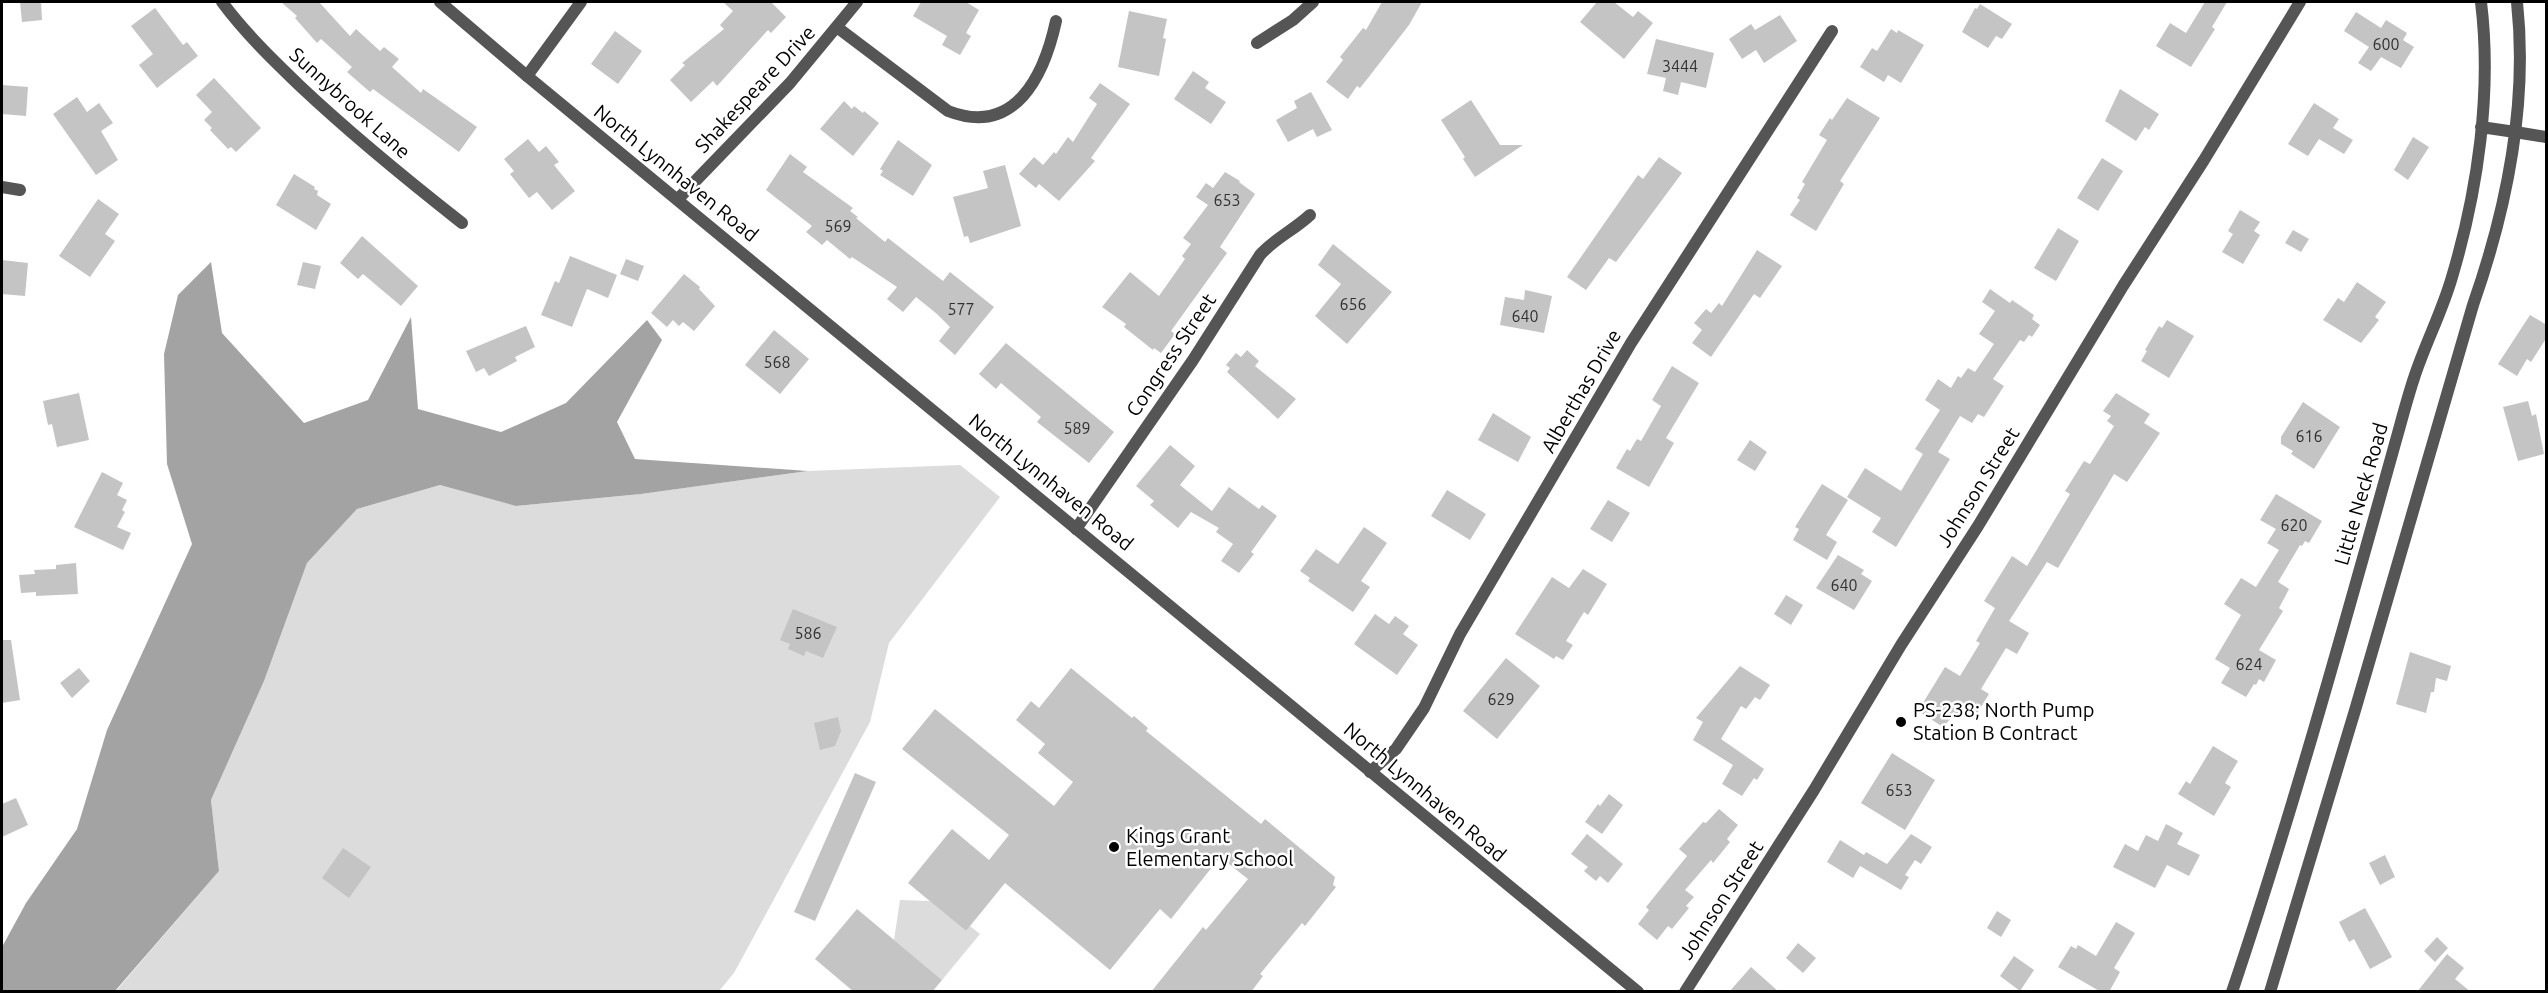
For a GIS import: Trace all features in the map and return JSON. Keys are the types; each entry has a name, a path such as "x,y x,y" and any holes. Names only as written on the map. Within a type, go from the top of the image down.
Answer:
{"street":[{"name":"Sunnybrook Lane","path":"222,2 266,54 324,109 395,170 462,223"},
{"name":"North Lynnhaven Road","path":"440,2 1638,992"},
{"path":"527,76 581,2"},
{"name":"Shakespeare Drive","path":"678,199 790,83 838,28 857,2"},
{"path":"1257,43 1293,20 1313,2"},
{"name":"Johnson Street","path":"1685,992 1814,790 1901,645 1978,526 2123,286 2204,160 2300,2"},
{"name":"Little Neck Road","path":"2232,992 2254,928 2414,376 2433,333 2452,278 2467,220 2481,127 2484,68 2481,2"},
{"path":"2270,992 2473,305 2489,261 2506,193 2516,132 2520,77 2517,2"},
{"path":"838,28 948,111 964,117 984,118 1015,105 1026,93 1043,66 1056,21"},
{"name":"Alberthas Drive","path":"1370,772 1396,748 1424,708 1460,633 1631,343 1832,31"},
{"path":"2481,127 2547,137"},
{"path":"2,187 20,190"},
{"name":"Congress Street","path":"1076,529 1193,360 1260,255 1269,244 1295,228 1310,215"}],"shaded area":[{"path":"211,262 222,333 304,423 368,400 411,317 418,409 501,432 566,403 647,320 662,340 617,422 635,459 808,471 641,494 516,506 440,485 357,509 307,563 264,681 211,800 219,871 115,991 2,991 2,947 26,903 77,829 107,730 192,544 167,464 164,354 178,295"},
{"path":"960,465 1000,497 889,643 870,722 734,973 719,991 115,992 219,871 211,800 264,681 307,563 357,509 440,485 517,506 641,494 808,471"},
{"path":"900,900 930,901 966,931 970,926 980,934 942,980 894,940"}],"building":[{"path":"20,2 41,2 42,20 22,22"},
{"path":"281,2 319,2 350,36 356,29 380,51 384,47 399,59 392,67 421,93 423,89 477,127 459,152 373,89 370,92 347,72 352,67 321,39 317,43 295,18 297,16"},
{"path":"723,2 771,2 786,17 771,33 768,30 717,86 713,81 691,102 670,80 685,65 682,63 724,29 720,25 733,11"},
{"path":"921,2 966,2 979,10 966,33 971,36 960,55 942,45 947,36 913,16"},
{"path":"1382,2 1422,2 1409,25 1360,88 1357,86 1348,99 1326,82 1343,60 1340,57 1363,28 1366,30"},
{"path":"1597,2 1614,2 1633,17 1638,11 1653,23 1624,59 1580,22"},
{"path":"2205,2 2227,2 2212,27 2215,29 2191,67 2156,46 2170,23 2186,33"},
{"path":"1980,4 2012,24 2002,39 1996,36 1988,48 1962,32 1975,8 1977,9"},
{"path":"155,8 183,45 187,42 198,56 157,88 139,65 153,54 131,26"},
{"path":"1129,11 1167,19 1159,76 1118,67"},
{"path":"2356,12 2381,28 2386,20 2407,33 2403,40 2414,47 2401,68 2381,57 2371,71 2358,63 2369,47 2344,31"},
{"path":"1780,15 1797,41 1764,63 1756,50 1742,59 1729,39 1751,24 1755,30"},
{"path":"1891,29 1897,33 1898,30 1924,45 1901,83 1888,75 1884,82 1860,67 1872,48 1877,51"},
{"path":"615,31 642,51 618,84 591,64"},
{"path":"1656,39 1714,53 1706,88 1681,82 1678,95 1663,91 1666,78 1647,74"},
{"path":"1193,71 1209,82 1205,88 1226,102 1211,124 1174,99"},
{"path":"214,78 261,128 236,152 231,147 228,149 210,130 212,128 204,120 212,112 196,95"},
{"path":"1100,83 1130,104 1091,158 1095,161 1059,201 1039,184 1036,188 1019,174 1034,157 1043,165 1054,152 1056,154 1068,137 1073,142 1097,104 1089,98"},
{"path":"2,85 28,87 26,116 2,114"},
{"path":"2120,89 2159,114 2149,130 2145,127 2136,141 2105,121"},
{"path":"1311,92 1332,130 1317,137 1313,129 1288,142 1276,120 1297,108 1294,101"},
{"path":"77,97 87,112 99,103 113,123 101,131 118,160 96,175 53,114"},
{"path":"1847,98 1880,118 1840,181 1844,184 1816,231 1790,215 1800,200 1797,198 1805,184 1802,182 1827,140 1819,135"},
{"path":"1471,100 1500,145 1523,145 1475,177 1441,120"},
{"path":"844,101 852,109 854,106 863,113 864,111 879,123 853,156 820,129"},
{"path":"2314,103 2339,119 2333,128 2353,140 2344,154 2319,139 2308,156 2288,144"},
{"path":"2413,137 2429,147 2408,180 2394,170"},
{"path":"528,139 539,152 546,146 559,162 554,165 575,191 552,210 537,192 529,198 510,174 514,171 504,159"},
{"path":"898,140 932,165 913,196 880,175 883,171 880,169"},
{"path":"790,154 807,167 803,172 853,208 850,211 858,217 856,218 885,242 888,238 943,281 950,272 994,307 955,355 939,341 950,327 937,314 916,297 903,312 887,299 897,287 852,257 850,259 827,240 822,245 806,232 812,226 766,190"},
{"path":"1659,157 1682,173 1616,262 1609,258 1586,290 1567,277 1638,175 1643,179"},
{"path":"2102,158 2123,171 2098,211 2077,198"},
{"path":"1005,165 1021,226 970,243 968,236 964,237 953,197 988,188 983,171"},
{"path":"1225,172 1255,194 1220,247 1227,253 1171,331 1175,334 1161,353 1154,348 1153,350 1124,327 1126,324 1102,307 1130,272 1159,296 1185,259 1182,256 1191,244 1183,238 1208,205 1196,197 1206,183 1213,188"},
{"path":"294,174 315,187 314,189 318,191 317,195 331,204 316,230 276,205"},
{"path":"98,199 119,214 105,234 115,241 90,277 59,256"},
{"path":"2240,210 2260,222 2254,231 2260,235 2243,264 2222,252 2233,234 2228,231"},
{"path":"2058,228 2079,241 2056,281 2034,268"},
{"path":"2293,230 2309,239 2301,252 2285,243"},
{"path":"362,236 418,286 401,306 363,274 358,279 340,263"},
{"path":"1333,244 1392,292 1347,344 1315,316 1341,284 1318,265"},
{"path":"1757,250 1782,266 1760,298 1754,294 1711,357 1692,343 1702,330 1694,323 1706,309 1711,313 1719,303 1722,306"},
{"path":"570,256 617,275 608,298 587,289 572,327 541,315 555,281 559,283"},
{"path":"626,259 644,266 638,281 620,274"},
{"path":"2,260 28,263 25,296 2,294"},
{"path":"303,262 321,266 315,289 297,285"},
{"path":"684,274 700,287 699,289 715,306 694,331 683,322 679,326 673,320 667,327 651,313"},
{"path":"2357,282 2386,302 2375,317 2379,320 2361,343 2323,320 2338,298 2344,302"},
{"path":"1990,289 2010,303 2012,300 2034,315 2032,319 2040,325 2032,337 2029,335 2024,342 2020,340 1993,379 2004,386 1984,417 1978,414 1972,423 1960,416 1938,452 1950,459 1896,547 1872,532 1881,518 1847,497 1865,468 1901,491 1923,454 1915,449 1940,410 1925,400 1938,379 1951,388 1958,376 1961,378 1968,368 1975,372 1994,344 1979,334 1995,311 1982,302"},
{"path":"1525,290 1552,296 1544,333 1500,325 1505,297 1524,300"},
{"path":"2530,315 2547,325 2547,337 2531,362 2527,359 2517,376 2498,364"},
{"path":"2167,320 2194,336 2169,378 2141,361 2159,326 2162,328"},
{"path":"526,326 535,347 515,357 517,361 489,376 484,368 476,372 466,351"},
{"path":"774,330 809,359 780,394 745,365"},
{"path":"1006,343 1114,432 1089,463 1037,422 1041,417 1001,383 996,389 979,374"},
{"path":"1247,350 1259,361 1255,366 1296,399 1278,419 1227,372 1230,368 1226,365 1236,353 1241,357"},
{"path":"1672,366 1699,383 1666,438 1674,443 1649,487 1616,468 1627,449 1630,451 1637,439 1641,441 1661,406 1652,400"},
{"path":"79,393 89,440 57,447 52,424 48,425 43,401"},
{"path":"2116,393 2150,414 2144,423 2160,433 2127,482 2114,474 2058,568 2047,562 2009,621 2029,633 2017,654 2006,648 1981,689 1989,694 1976,715 1964,708 1958,719 1953,716 1943,727 1918,711 1945,667 1960,676 1980,643 1976,641 1995,608 1984,601 2012,556 2027,566 2070,494 2065,491 2084,461 2090,464 2114,426 2107,421 2111,416 2103,411"},
{"path":"2528,401 2532,416 2536,414 2544,454 2518,461 2503,407"},
{"path":"2303,402 2340,427 2314,469 2291,454 2293,451 2281,444 2281,437"},
{"path":"1493,413 1531,437 1518,462 1478,440"},
{"path":"1750,440 1767,452 1755,471 1737,460"},
{"path":"1170,445 1195,466 1180,485 1212,511 1229,487 1259,509 1262,505 1277,516 1251,552 1254,554 1239,573 1221,561 1233,544 1216,532 1219,528 1191,512 1178,528 1150,505 1154,501 1136,486"},
{"path":"102,472 123,483 117,495 127,500 122,510 125,512 117,527 131,533 123,550 74,527"},
{"path":"1822,484 1848,500 1826,535 1837,542 1827,560 1793,540 1799,529 1795,527"},
{"path":"1447,490 1486,514 1470,540 1431,516"},
{"path":"2276,494 2322,521 2309,543 2305,541 2302,546 2300,545 2278,582 2289,589 2279,608 2283,611 2259,650 2276,660 2264,682 2259,679 2246,697 2221,683 2230,668 2215,659 2241,615 2224,604 2241,578 2256,587 2279,550 2267,543 2276,529 2260,520"},
{"path":"1608,500 1630,513 1612,542 1590,529"},
{"path":"1364,527 1387,543 1361,581 1370,587 1353,612 1308,581 1310,578 1300,571 1316,549 1338,564"},
{"path":"1838,555 1864,570 1861,574 1872,581 1854,610 1816,588"},
{"path":"76,563 78,594 36,596 36,592 21,593 19,575 35,574 34,570 56,569 56,565"},
{"path":"1583,569 1607,584 1588,615 1584,612 1566,641 1573,645 1563,660 1556,656 1554,659 1515,634 1552,577 1569,588"},
{"path":"1786,595 1803,605 1791,625 1774,614"},
{"path":"793,609 837,627 823,658 806,651 804,656 788,649 790,644 780,640"},
{"path":"1375,614 1389,624 1395,616 1409,626 1403,634 1418,645 1397,675 1354,644"},
{"path":"2,640 11,640 20,700 2,703"},
{"path":"2410,652 2451,666 2447,681 2436,678 2434,692 2431,692 2426,713 2396,704"},
{"path":"1506,658 1540,686 1497,739 1463,711"},
{"path":"1740,666 1770,685 1760,700 1755,697 1746,709 1741,706 1721,739 1764,769 1757,780 1754,778 1742,796 1722,784 1733,765 1693,740 1703,722 1696,718"},
{"path":"79,668 90,681 72,698 60,683"},
{"path":"1071,668 1132,718 1134,716 1148,728 1146,731 1261,824 1265,819 1335,877 1333,885 1336,887 1305,926 1302,923 1260,974 1263,976 1251,992 1151,992 1203,927 1206,930 1248,879 1220,857 1171,919 1160,909 1110,970 1005,883 966,931 908,883 952,829 989,860 1009,835 902,749 935,709 1054,806 1073,782 1038,753 1045,744 1016,720 1031,701 1039,708"},
{"path":"838,717 841,731 835,746 820,750 814,723"},
{"path":"2213,746 2238,761 2225,783 2231,787 2214,816 2178,794 2186,781 2190,784"},
{"path":"1892,753 1935,780 1905,830 1861,803"},
{"path":"855,773 876,782 815,921 794,912"},
{"path":"1609,794 1623,805 1602,834 1585,822 1598,804 1600,806"},
{"path":"16,798 28,825 2,837 2,804"},
{"path":"1719,809 1738,825 1727,839 1730,842 1713,863 1711,860 1685,890 1694,897 1686,906 1689,908 1672,929 1668,926 1657,940 1638,924 1649,910 1646,907 1687,856 1679,849 1703,822 1706,823"},
{"path":"2166,824 2183,833 2177,844 2200,855 2189,876 2167,865 2155,888 2113,867 2125,844 2138,851 2146,835 2158,841"},
{"path":"1587,834 1623,864 1608,883 1600,876 1596,881 1584,871 1588,867 1571,854"},
{"path":"1911,834 1932,847 1921,864 1915,860 1905,875 1909,877 1901,890 1860,866 1853,878 1827,862 1840,840 1864,855 1866,852 1887,864"},
{"path":"343,848 371,867 349,898 322,878"},
{"path":"2385,855 2395,877 2380,885 2369,863"},
{"path":"2365,908 2392,957 2370,969 2354,939 2349,942 2339,922"},
{"path":"857,909 942,980 932,992 854,992 815,959"},
{"path":"1997,911 2011,920 2001,937 1987,928"},
{"path":"2116,922 2135,933 2114,968 2120,972 2109,992 2101,992 2058,967 2071,946 2076,949 2078,945 2096,956"},
{"path":"2437,937 2448,948 2435,962 2424,951"},
{"path":"1798,943 1816,958 1803,973 1786,958"},
{"path":"2447,954 2464,968 2455,979 2471,992 2417,992"},
{"path":"2014,956 2034,970 2020,991 2000,976"},
{"path":"1751,967 1779,992 1729,992"}],"place":[{"name":"PS-238; North Pump Station B Contract","path":"1901,722"},
{"name":"Kings Grant Elementary School","path":"1114,847"}]}
